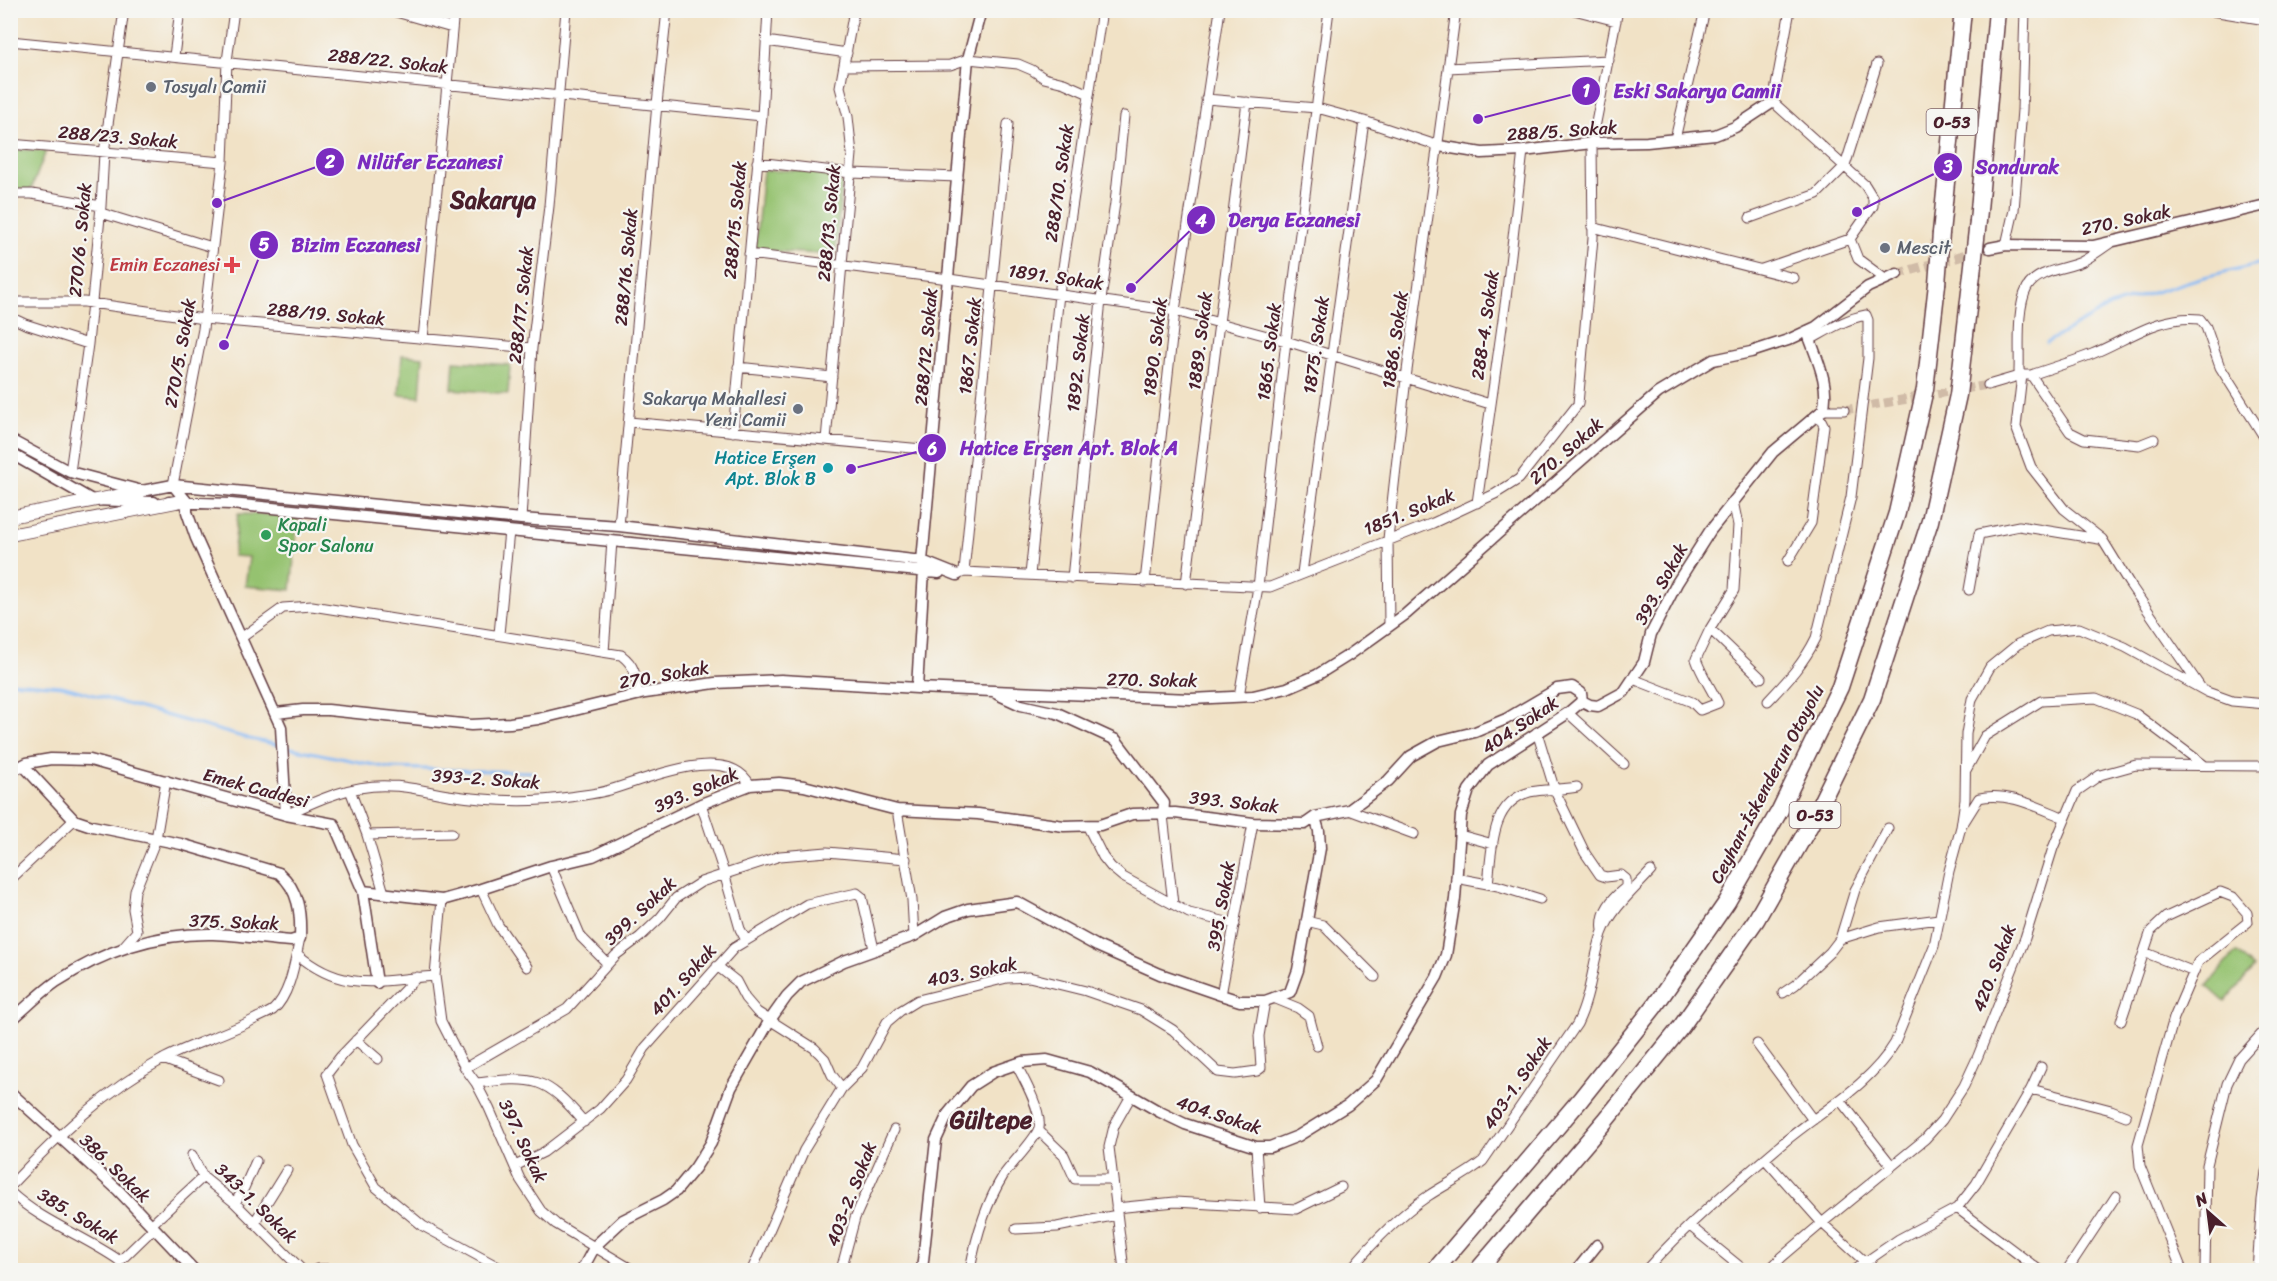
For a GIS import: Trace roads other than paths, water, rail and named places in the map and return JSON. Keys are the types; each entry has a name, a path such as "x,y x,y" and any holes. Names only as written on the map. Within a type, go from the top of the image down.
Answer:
{"highway":[{"name":"Ceyhan-İskenderun Otoyolu","path":"1435,1270 1580,1100 1654,1007 1727,902 1780,810 1840,687 1897,513 1924,389 1937,284 1963,10"},
{"name":"O-53","path":"1478,1270 1682,1027 1756,920 1810,825 1872,699 1930,521 1958,395 1997,10"}],"main road":[{"path":"10,517 142,491"},
{"path":"10,535 182,502"}],"street":[{"name":"270/6 . Sokak","path":"70,472 88,344 104,153 124,10"},
{"path":"174,56 180,10"},
{"name":"270/5. Sokak","path":"173,485 204,319 223,162 227,61 234,10"},
{"path":"389,10 452,28"},
{"path":"423,339 454,10"},
{"name":"288/17. Sokak","path":"521,519 532,348 560,94 566,10"},
{"name":"288/16. Sokak","path":"619,526 667,10"},
{"name":"288/15. Sokak","path":"733,432 762,116 768,10"},
{"name":"288/13. Sokak","path":"826,440 852,154 848,117 840,87 855,10"},
{"name":"288/12. Sokak","path":"917,688 923,566 968,59 981,10"},
{"name":"288/10. Sokak","path":"1030,575 1059,294 1101,10"},
{"name":"1890. Sokak","path":"1145,582 1175,311 1220,10"},
{"name":"1865. Sokak","path":"1239,696 1257,586 1329,10"},
{"name":"1886. Sokak","path":"1389,626 1388,539 1406,378 1456,10"},
{"path":"1574,10 1616,21"},
{"name":"1851. Sokak","path":"960,573 1270,587 1433,523 1477,503 1519,479 1578,404 1592,227 1592,143 1618,10"},
{"path":"1676,139 1705,10"},
{"path":"1761,270 1850,239 1873,206 1873,198 1865,185 1773,102 1790,10"},
{"path":"2006,245 2014,210 2022,121 2025,10"},
{"path":"2206,10 2266,20"},
{"name":"288/22. Sokak","path":"10,41 560,94 762,116"},
{"path":"766,41 847,53"},
{"path":"844,66 950,65 968,59 1018,64 1044,78 1064,83 1089,94"},
{"path":"1448,68 1609,60"},
{"path":"1750,219 1817,194 1845,166 1877,64"},
{"name":"288/5. Sokak","path":"1206,99 1317,108 1439,146 1482,153 1715,135 1735,127 1773,102"},
{"name":"1889. Sokak","path":"1186,584 1247,102"},
{"name":"1892. Sokak","path":"1072,578 1101,300 1125,116"},
{"name":"1875. Sokak","path":"1302,573 1364,121"},
{"name":"1867. Sokak","path":"960,573 993,285 1008,124"},
{"name":"288/23. Sokak","path":"10,144 223,162"},
{"name":"288-4. Sokak","path":"1477,503 1506,298 1523,151"},
{"path":"757,162 850,172 958,177"},
{"path":"10,194 33,194 101,209 212,247"},
{"name":"270. Sokak","path":"1990,248 2006,245 2093,246 2266,205"},
{"path":"1592,227 1794,278"},
{"path":"1850,239 1858,259 1885,279"},
{"path":"2114,242 2081,262 2050,272 2032,282 2027,289 2021,311 2019,371 2026,375 2070,432 2084,439 2139,445 2154,439"},
{"name":"1891. Sokak","path":"749,254 1175,311 1332,354 1490,404"},
{"name":"270. Sokak","path":"276,713 328,710 481,725 538,719 638,695 715,683 781,680 1191,699 1253,696 1287,688 1317,675 1389,626 1658,393 1713,360 1808,336 1816,327 1869,287 1896,274"},
{"name":"288/19. Sokak","path":"10,302 91,303 204,319 532,348"},
{"path":"1768,701 1795,673 1808,655 1816,638 1851,497 1868,358 1866,315 1808,336 1821,367 1826,401 1819,414 1824,426 1811,523 1788,561"},
{"path":"10,317 88,344"},
{"path":"1988,385 2093,354 2142,329 2189,317 2200,319 2206,327 2220,367 2266,440"},
{"path":"738,367 832,377"},
{"path":"2026,375 2016,427 2031,467 2064,509 2102,539 2129,583 2202,689"},
{"path":"1819,414 1844,410"},
{"name":"393. Sokak","path":"363,891 442,900 481,890 551,866 593,856 701,804 750,784 779,783 804,786 897,810 978,814 1064,826 1100,825 1132,814 1175,813 1252,823 1305,824 1315,817 1349,810 1388,781 1411,756 1438,741 1476,732 1506,719 1557,689 1572,687 1581,693 1582,701 1598,706 1624,692 1644,662 1651,634 1677,583 1710,531 1773,452 1819,414"},
{"path":"629,422 933,450"},
{"path":"10,440 70,472 142,491 173,485 521,519 619,526 923,566 960,573"},
{"path":"10,453 92,500 130,503 231,504 612,541 923,566"},
{"path":"173,485 281,727 286,815"},
{"path":"1633,679 1692,702 1700,710 1718,703 1696,659 1710,629 1734,590 1738,525 1733,501"},
{"path":"1969,590 1979,534 2019,526 2102,539"},
{"path":"499,634 509,531"},
{"path":"604,652 612,541"},
{"path":"241,638 283,608 312,606 621,655 630,661 636,670 638,695"},
{"path":"1646,1270 1690,1226 1765,1159 1840,1100 1888,1055 1895,1043 1934,946 1949,871 1961,827 1965,800 1966,734 1972,699 1990,667 2018,644 2048,631 2079,628 2125,647 2202,689 2232,701 2266,704"},
{"path":"1710,629 1761,678"},
{"path":"991,691 1022,705 1057,713 1116,740 1164,803 1163,815 1173,904"},
{"path":"1966,772 1985,736 2041,701 2096,698 2136,714 2204,765"},
{"name":"404.Sokak","path":"922,1270 936,1140 948,1113 971,1086 993,1072 1016,1064 1047,1060 1090,1072 1185,1124 1256,1147 1270,1147 1298,1136 1348,1105 1376,1080 1437,977 1446,955 1461,815 1469,790 1488,765 1568,713 1582,701"},
{"path":"1568,713 1624,764"},
{"path":"1537,732 1555,791 1585,853 1598,874 1606,877 1621,874 1626,879 1626,887 1611,901 1604,914 1603,931"},
{"name":"Emek Caddesi","path":"10,772 23,765 51,759 90,760 286,815 334,824 363,891 377,983"},
{"name":"393-2. Sokak","path":"286,815 320,799 350,790 390,786 499,800 552,800 606,791 704,764 739,773 747,778 750,784"},
{"path":"10,880 74,820 23,765"},
{"name":"420. Sokak","path":"1769,1270 1822,1223 1925,1139 1942,1120 1964,1086 2025,938 2053,848 2077,791 2100,775 2136,765 2266,766"},
{"path":"123,947 137,932 133,909 135,891 156,839 166,780"},
{"path":"1488,884 1495,828 1507,805 1529,792 1577,787"},
{"path":"350,790 368,835 384,893"},
{"path":"1961,827 1979,798 1987,796 2009,797 2065,818"},
{"path":"701,804 740,929 746,940"},
{"path":"897,810 906,859 914,936"},
{"path":"1349,810 1414,834"},
{"path":"582,1270 594,1246 623,1220 676,1191 695,1168 711,1143 731,1088 770,1020 787,996 801,982 827,968 914,936 945,917 968,909 1017,902 1097,946 1160,974 1221,996 1240,1001 1270,1000 1290,992 1298,970 1320,848 1315,817"},
{"name":"375. Sokak","path":"10,1021 55,983 94,959 123,947 156,939 212,934 291,941 300,938 297,897 287,880 279,873 182,844 74,820"},
{"name":"395. Sokak","path":"1221,996 1252,823"},
{"path":"1087,825 1111,867 1132,883 1189,913 1235,924"},
{"path":"1782,993 1795,985 1830,952 1840,939 1856,890 1888,828"},
{"path":"368,835 452,833"},
{"path":"1460,835 1493,844"},
{"name":"399. Sokak","path":"465,1068 567,1009 616,955 640,937 660,918 676,898 690,888 724,873 780,856 827,852 906,859"},
{"path":"551,866 581,937 608,964"},
{"name":"403-1. Sokak","path":"1350,1270 1369,1246 1399,1217 1483,1161 1581,1015 1586,1005 1592,970 1603,931 1614,912 1651,871"},
{"path":"1456,878 1488,884 1540,899"},
{"path":"481,890 498,925 527,968"},
{"path":"2121,1021 2151,931 2166,917 2214,894 2220,892 2229,894 2247,913 2248,922 2198,962 2174,1018 2138,1145 2138,1156 2182,1270"},
{"name":"401. Sokak","path":"515,1166 544,1152 600,1109 626,1080 645,1048 717,966 734,948 746,940 807,904 857,893 862,897 874,949"},
{"name":"397. Sokak","path":"442,900 435,976 441,1021 465,1068 476,1083 529,1195 556,1224 633,1270"},
{"path":"1840,939 1879,927 1939,919"},
{"path":"1306,921 1323,925 1376,977"},
{"path":"10,1186 58,1136 118,1087 163,1059 240,1027 273,1010 289,984 300,938"},
{"path":"2145,952 2194,972"},
{"path":"297,954 330,976 357,982 377,983 435,976"},
{"path":"717,966 736,981 745,998 757,1012 814,1048 825,1059 832,1075 842,1088"},
{"path":"417,977 356,1040 327,1074 352,1145 376,1187 423,1226 504,1270"},
{"name":"403. Sokak","path":"752,1270 804,1150 842,1088 862,1068 887,1022 900,1011 931,996 1007,978 1029,977 1141,1010 1173,1030 1218,1072 1235,1074 1257,1071 1261,1068 1259,1036 1270,1000"},
{"path":"1270,1000 1309,1016 1317,1046"},
{"path":"2205,1270 2207,1165 2227,1084 2239,1059 2266,1029"},
{"path":"356,1040 378,1059"},
{"path":"1757,1044 1813,1120"},
{"path":"163,1059 219,1080"},
{"path":"970,1270 983,1215 1004,1176 1038,1131 1039,1120 1030,1093 1016,1064"},
{"path":"1854,1270 1899,1239 1957,1208 1976,1184 2042,1067"},
{"name":"397. Sokak","path":"476,1083 526,1078 538,1082 568,1104 584,1122"},
{"path":"2031,1089 2126,1116"},
{"name":"386. Sokak","path":"10,1092 118,1190 194,1270"},
{"path":"1124,1270 1109,1147 1111,1135 1131,1096"},
{"path":"1840,1100 1892,1166"},
{"name":"403-2. Sokak","path":"841,1270 855,1218 894,1130"},
{"path":"1038,1131 1064,1155 1075,1179 1113,1179"},
{"path":"1256,1147 1260,1208"},
{"name":"343-1. Sokak","path":"192,1155 203,1177 236,1203 302,1270"},
{"path":"1765,1159 1822,1223 1864,1262"},
{"path":"236,1203 256,1161"},
{"path":"254,1223 287,1170"},
{"path":"2257,1270 2266,1172"},
{"path":"152,1226 203,1177"},
{"path":"1016,1229 1057,1227 1116,1211 1175,1202 1296,1209 1341,1187"},
{"name":"385. Sokak","path":"10,1192 49,1221 120,1261 152,1226"},
{"path":"2067,1270 2116,1196"},
{"path":"1957,1208 2039,1270"},
{"path":"1690,1226 1744,1270"},
{"path":"1577,1270 1597,1245"},
{"path":"317,1270 346,1270"}],"waterway":[{"path":"2046,343 2110,306 2200,278 2266,262"},
{"path":"10,682 62,686 250,739 279,745"},
{"path":"286,747 389,768 531,772"}],"tunnel":[{"path":"1897,274 1990,248"},
{"path":"1844,410 1988,385"}],"place":[{"name":"Tosyalı Camii","path":"151,87"},
{"name":"Eski Sakarya Camii","path":"1478,119"},
{"name":"Nilüfer Eczanesi","path":"217,203"},
{"name":"Sondurak","path":"1857,212"},
{"name":"Mescit","path":"1885,248"},
{"name":"Emin Eczanesi","path":"232,265"},
{"name":"Derya Eczanesi","path":"1131,288"},
{"name":"Bizim Eczanesi","path":"224,345"},
{"name":"Sakarya Mahallesi Yeni Camii","path":"798,409"},
{"name":"Hatice Erşen Apt. Blok B","path":"828,468"},
{"name":"Hatice Erşen Apt. Blok A","path":"851,469"},
{"name":"Kapali Spor Salonu","path":"266,535"}],"district":[{"name":"Sakarya","path":"493,200"},
{"name":"Gültepe","path":"991,1120"}]}
